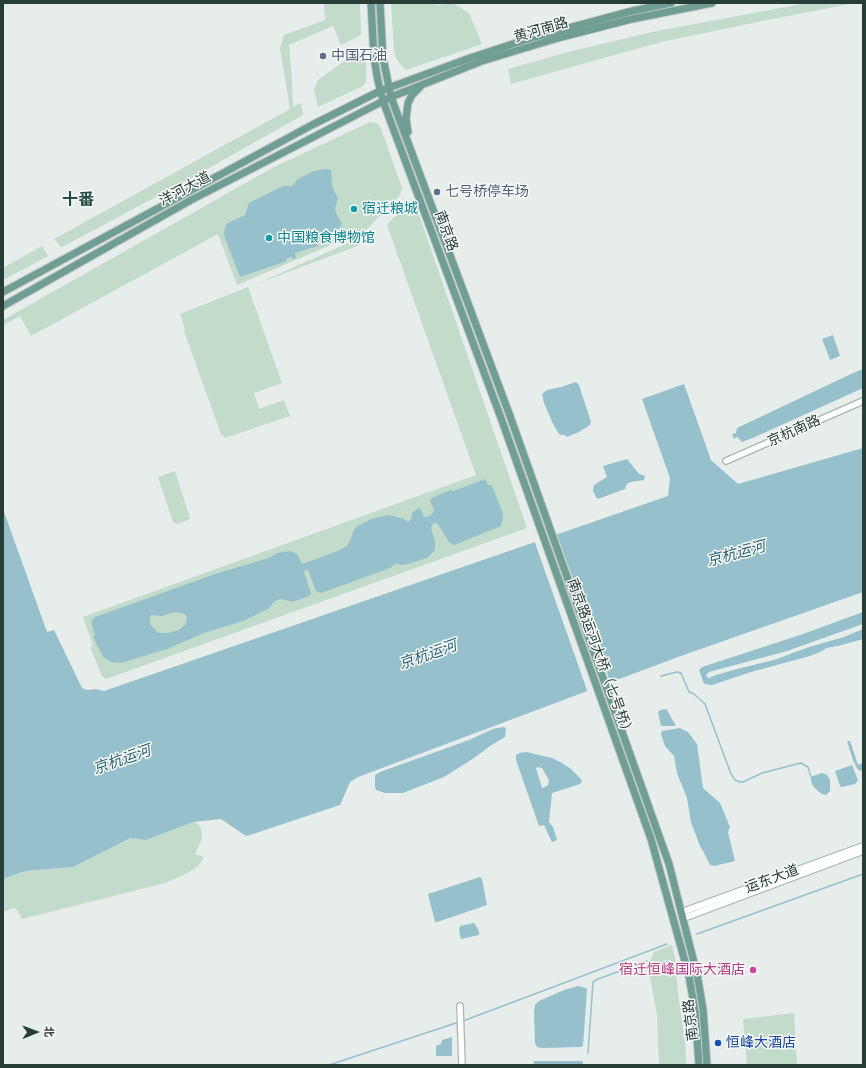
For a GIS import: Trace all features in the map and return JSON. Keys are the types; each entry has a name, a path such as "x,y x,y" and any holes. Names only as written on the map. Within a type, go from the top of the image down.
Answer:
{"main road":[{"name":"南京路","path":"371,3 374,58 383,101 501,418"},
{"name":"南京路","path":"380,3 383,58 388,88 510,416"},
{"name":"黄河南路","path":"380,91 538,36 632,11 671,3"},
{"name":"黄河南路","path":"383,101 482,61 558,38 632,19 712,3"},
{"path":"421,86 412,95 408,103 406,127 427,186 427,193"},
{"name":"洋河大道","path":"3,292 312,125 380,91"},
{"name":"洋河大道","path":"3,306 191,200 383,101"},
{"name":"南京路运河大桥（七号桥）","path":"510,416 656,825 679,903"},
{"name":"南京路运河大桥（七号桥）","path":"501,418 651,839 671,907"},
{"name":"运东大道","path":"683,915 863,846"},
{"name":"运东大道","path":"683,915 863,851"},
{"name":"南京路","path":"679,903 697,974 703,1009 707,1065"},
{"name":"南京路","path":"671,907 689,976 694,1004 698,1034 699,1065"}],"street":[{"name":"京杭南路","path":"726,461 863,401"},
{"path":"460,1006 462,1065"}],"green space":[{"path":"324,3 360,3 361,35 341,45 333,26 289,45 293,107 301,103 303,115 193,177 61,247 54,239 290,109 280,48 284,35 325,20"},
{"path":"391,3 434,3 435,5 453,3 469,13 482,44 406,70 396,58"},
{"path":"807,3 855,3 661,42 511,84 508,69 568,52 652,32"},
{"path":"364,52 366,58 366,82 363,86 318,107 314,89 318,80 346,60"},
{"path":"370,122 377,123 380,126 402,188 400,195 366,230 237,285 218,234 31,336 20,316 3,325 3,320 274,167"},
{"path":"408,202 415,203 527,528 106,679 102,676 90,647 93,646 83,617 476,475 387,225"},
{"path":"357,240 360,245 256,284"},
{"path":"42,246 48,256 3,280 3,268"},
{"path":"248,287 282,383 254,393 259,409 284,400 290,416 225,438 221,434 184,331 185,330 180,314"},
{"path":"175,471 190,518 178,524 173,522 158,477"},
{"path":"193,822 198,824 201,829 202,839 195,854 203,856 203,859 197,867 186,874 165,883 22,919 17,910 13,908 3,912 3,879 25,871 73,867 132,838 146,840"},
{"path":"672,945 675,958 685,1042 686,1065 659,1065 657,1015 650,977 650,961 654,952"},
{"path":"794,1013 797,1065 744,1065 747,1064 743,1019"}],"water":[{"path":"325,169 331,170 332,186 338,199 335,208 336,213 342,224 331,239 318,244 318,246 295,253 296,258 292,259 291,257 286,259 287,261 240,277 225,238 224,233 226,225 245,215 249,203 283,186 292,186 298,179 314,171"},
{"path":"833,335 840,356 830,360 822,339"},
{"path":"863,369 863,388 755,437 742,442 737,437 734,439 732,434 736,433 737,428"},
{"path":"576,382 579,385 591,422 590,425 579,432 567,437 559,434 552,422 542,394 547,390"},
{"name":"京杭运河","path":"684,384 711,460 738,484 863,448 863,592 678,657 358,777 350,782 340,805 246,836 221,819 193,822 146,840 131,838 73,867 25,871 3,879 3,509 47,632 54,630 82,688 87,690 96,689 104,691 668,496 670,478 642,399"},
{"path":"627,459 639,474 645,476 644,480 631,482 627,484 625,489 598,499 593,491 594,485 607,477 603,466"},
{"path":"485,479 488,485 492,486 502,511 503,517 501,526 454,545 449,542 437,523 435,523 431,528 435,541 435,550 427,558 404,565 395,564 390,568 321,593 316,591 308,570 305,570 304,572 311,593 309,596 292,602 282,599 277,600 268,609 243,621 204,633 167,649 121,663 111,662 103,657 94,639 93,636 95,635 91,622 95,617 215,574 269,558 277,553 290,551 297,554 302,564 308,562 338,551 347,546 357,526 372,519 388,515 402,518 408,522 412,518 412,513 420,508 424,517 429,516 434,510 430,501 432,498 450,490 454,491","holes":["175,612 185,614 187,618 185,625 179,630 168,633 160,633 157,632 150,624 151,615 162,616"]},
{"path":"863,612 863,624 787,651 709,672 706,675 709,678 774,660 809,647 844,637 863,629 863,639 827,648 810,656 751,672 712,685 704,684 699,670 702,667 803,634"},
{"path":"666,709 676,726 661,726 658,712"},
{"path":"503,727 506,728 505,737 444,777 403,793 385,793 376,790 375,775 380,772 469,740 493,729"},
{"path":"680,728 688,732 697,744 703,788 720,803 730,827 728,832 735,861 714,866 710,865 700,846 691,822 687,798 677,773 674,756 665,746 661,734 662,731"},
{"path":"847,741 850,741 858,765 863,763 863,771 858,770"},
{"path":"526,752 552,758 571,769 582,781 580,784 552,793 549,822 553,827 557,840 552,842 544,825 539,826 516,760 516,755","holes":["536,768 542,768 549,780 548,785 543,788"]},
{"path":"852,765 858,780 855,784 842,787 840,786 835,771"},
{"path":"822,773 827,775 830,780 830,791 826,795 819,792 813,786 811,780 811,777"},
{"path":"480,877 482,879 487,905 435,922 428,894"},
{"path":"474,923 479,931 479,935 461,939 459,930 460,926"},
{"path":"578,986 586,988 587,990 583,1046 537,1047 535,1043 535,1005 539,1001 564,990"},
{"path":"452,1037 452,1056 436,1056 436,1046 441,1044 442,1040"},
{"path":"534,1061 582,1061 583,1065 533,1065"}],"pier":[{"path":"556,532 611,684 588,693 534,540"}],"waterway":[{"path":"661,676 677,672 681,673 689,692 694,694 705,704 731,774 735,780 743,782 762,773 801,763 808,767 811,777"},
{"path":"697,934 863,874"},
{"path":"463,1021 667,944"},
{"path":"588,1053 593,982 647,961"},
{"path":"329,1065 459,1022"}],"place":[{"name":"中国石油","path":"323,56"},
{"name":"七号桥停车场","path":"437,192"},
{"name":"宿迁粮城","path":"354,209"},
{"name":"中国粮食博物馆","path":"269,238"},
{"name":"宿迁恒峰国际大酒店","path":"753,970"},
{"name":"恒峰大酒店","path":"718,1043"}],"district":[{"name":"十番","path":"78,200"}]}
